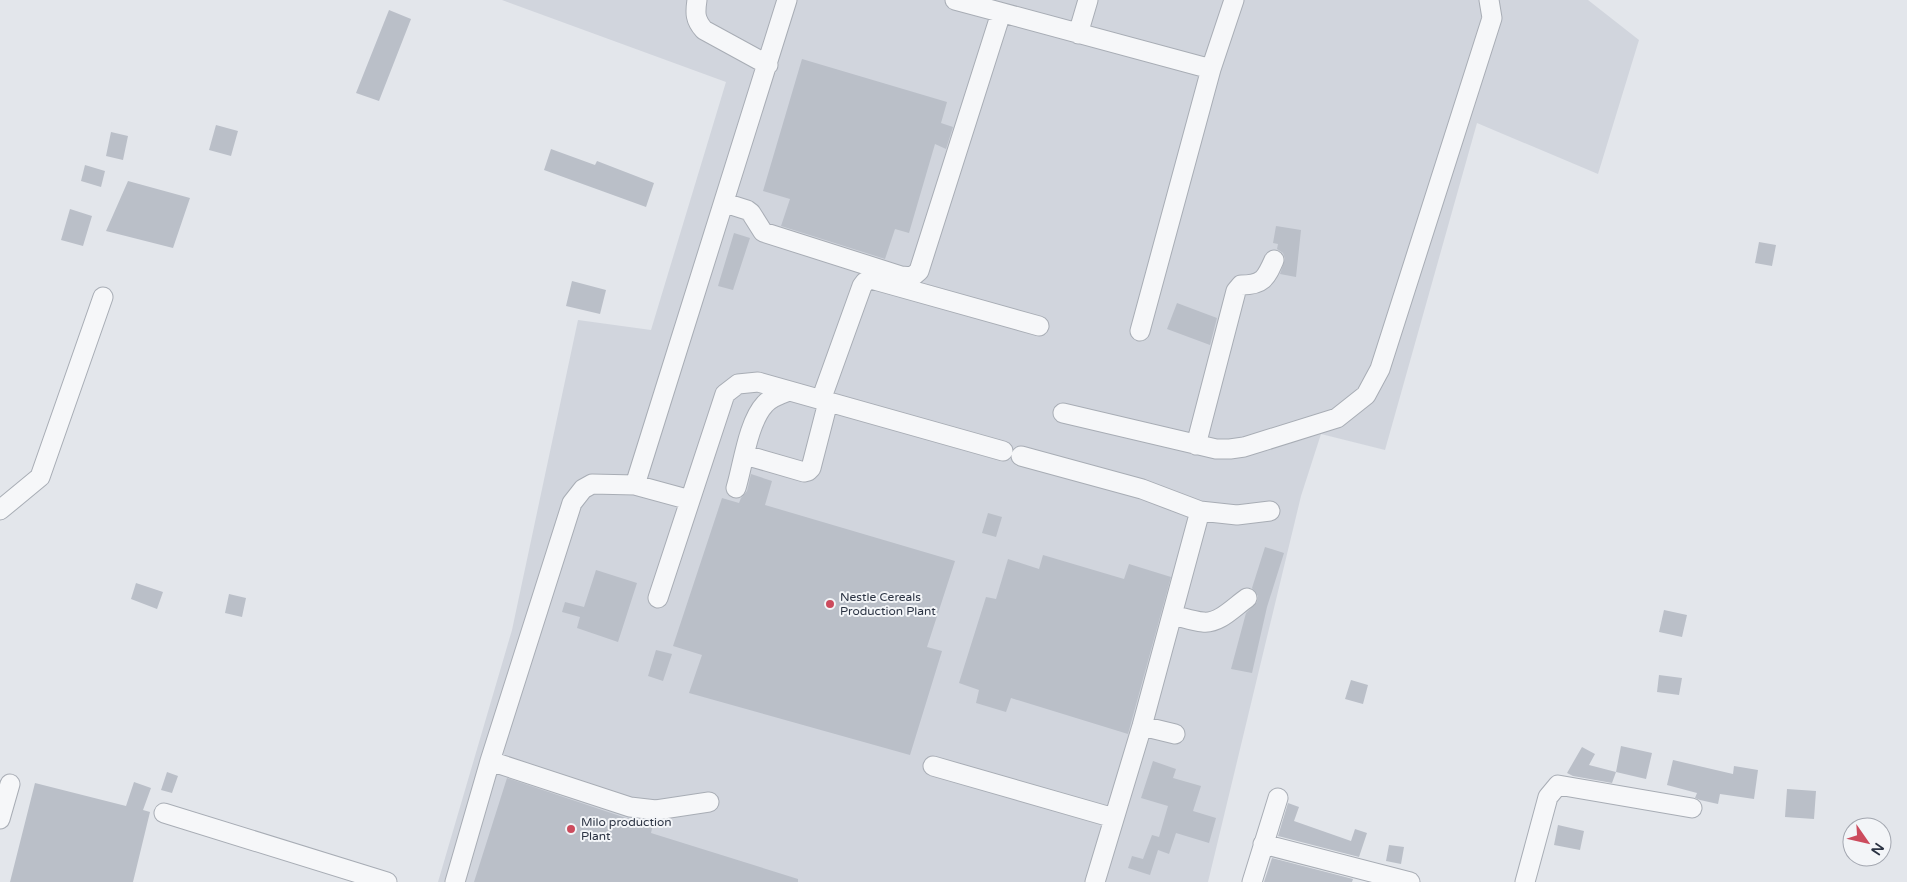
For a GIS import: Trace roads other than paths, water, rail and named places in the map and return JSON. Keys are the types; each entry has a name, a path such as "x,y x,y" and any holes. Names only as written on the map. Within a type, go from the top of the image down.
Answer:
{"street":[{"path":"697,0 695,10 697,22 704,30 768,65"},
{"path":"635,485 725,203 787,0"},
{"path":"956,0 1211,69"},
{"path":"1078,34 1088,0"},
{"path":"1140,331 1211,69 1234,0"},
{"path":"1062,414 1196,445 1216,449 1230,449 1244,447 1337,418 1366,395 1380,370 1492,18 1489,0"},
{"path":"725,203 751,213 763,232 901,276 912,277 919,272 1001,13"},
{"path":"1196,445 1236,291 1241,285 1253,285 1260,282 1268,275 1274,260"},
{"path":"745,455 804,472 811,468 825,401 862,286 871,279 1039,326"},
{"path":"0,510 40,476 103,297"},
{"path":"658,598 726,394 738,384 758,382 1003,451"},
{"path":"736,488 759,411 766,402 789,391"},
{"path":"1021,456 1142,489 1200,511 1237,515 1270,511"},
{"path":"455,882 490,761 572,503 583,489 592,484 635,485 690,500"},
{"path":"1095,882 1142,726 1200,511"},
{"path":"1172,615 1204,623 1213,622 1247,598"},
{"path":"1142,726 1175,734"},
{"path":"490,761 630,807 656,810 709,802"},
{"path":"934,766 1114,818"},
{"path":"0,819 10,784"},
{"path":"1525,882 1548,797 1558,785 1692,808"},
{"path":"1252,882 1278,798"},
{"path":"164,813 387,882"},
{"path":"1264,844 1410,882"}],"place":[{"name":"Nestle Cereals Production Plant","path":"830,604"},
{"name":"Milo production Plant","path":"571,829"}]}
